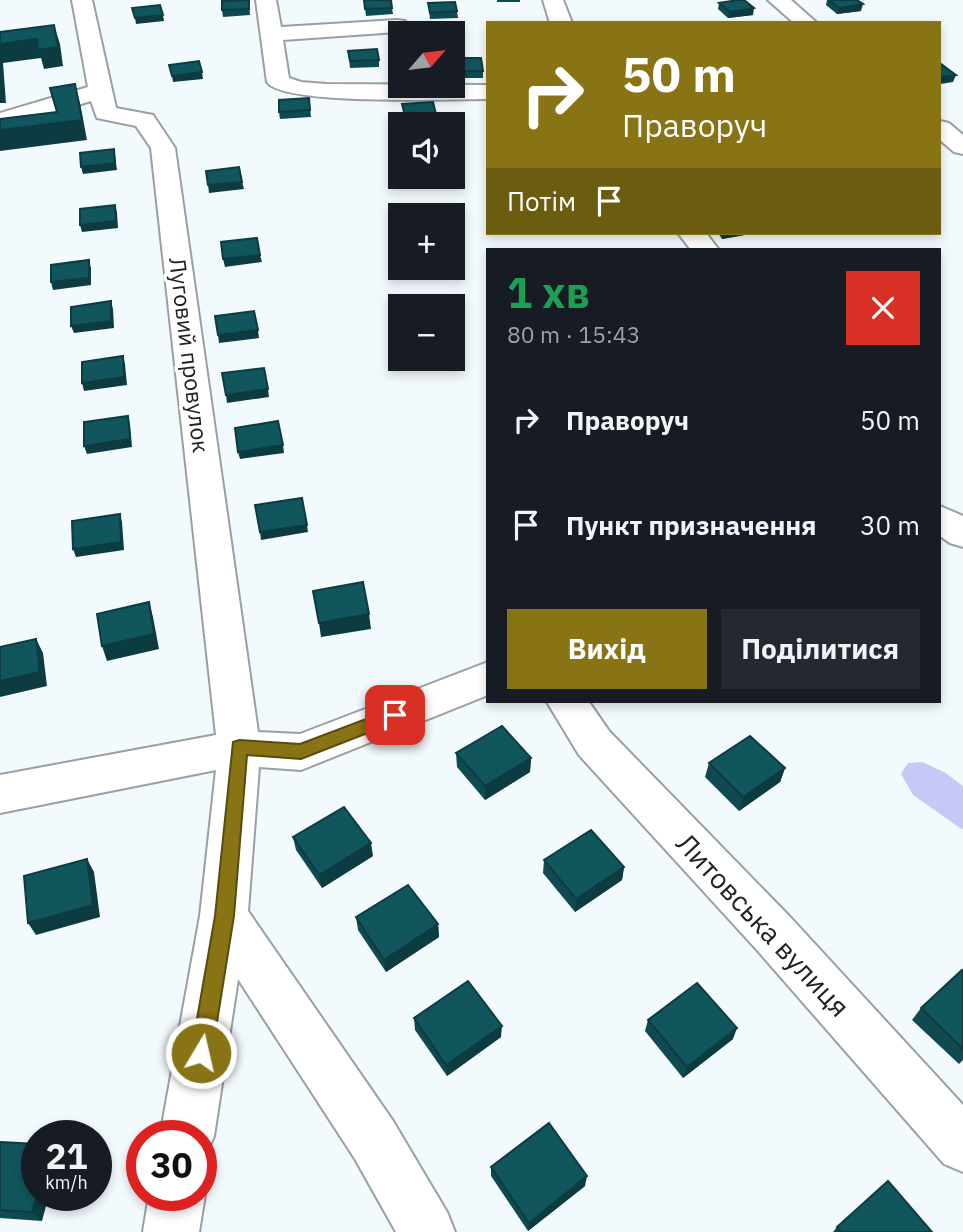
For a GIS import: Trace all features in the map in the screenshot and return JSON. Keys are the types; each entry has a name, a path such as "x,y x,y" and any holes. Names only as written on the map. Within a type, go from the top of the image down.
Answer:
{"street":[{"name":"Луговий провулок","path":"82,0 105,113 144,120 163,148 239,748"},
{"path":"266,0 278,82 298,89 486,92"},
{"path":"553,0 560,21"},
{"path":"778,0 804,21"},
{"path":"271,34 388,27"},
{"path":"0,121 102,90"},
{"path":"941,129 963,147"},
{"path":"941,519 963,534"},
{"path":"941,550 963,540"},
{"path":"0,794 239,748 301,752 486,679"},
{"name":"Литовська вулиця","path":"569,703 594,743 774,934 963,1144"},
{"path":"190,1120 224,916 239,748"},
{"path":"224,916 374,1140 427,1232"},
{"path":"171,1232 174,1211"}],"water":[{"path":"922,762 944,772 963,786 963,830 913,795 901,774 908,763"}],"building":[{"path":"249,0 249,9 222,10 222,1"},
{"path":"364,0 391,0 392,8 365,9"},
{"path":"744,0 754,8 730,12 719,3"},
{"path":"829,0 857,0 863,4 839,8"},
{"path":"455,2 457,11 430,13 428,3"},
{"path":"160,5 163,15 135,18 132,8"},
{"path":"54,25 58,47 38,50 37,39 0,44 0,32"},
{"path":"377,49 379,60 350,61 348,51"},
{"path":"466,58 481,58 483,71 466,71"},
{"path":"199,61 202,72 172,76 169,65"},
{"path":"941,64 956,75 941,77"},
{"path":"75,84 82,120 0,130 0,119 57,112 50,88"},
{"path":"309,98 310,110 279,112 279,100"},
{"path":"433,102 436,112 404,112 402,104"},
{"path":"114,149 115,163 81,167 80,153"},
{"path":"239,167 242,182 208,185 206,171"},
{"path":"115,205 116,221 80,225 80,209"},
{"path":"257,238 260,255 223,259 221,242"},
{"path":"89,260 89,278 51,282 51,265"},
{"path":"111,301 111,321 71,326 71,307"},
{"path":"254,311 258,330 218,335 215,316"},
{"path":"123,356 124,377 82,383 82,362"},
{"path":"264,368 268,389 226,395 222,373"},
{"path":"128,416 130,439 84,446 84,422"},
{"path":"278,421 283,445 238,452 235,428"},
{"path":"302,498 307,525 260,532 255,505"},
{"path":"120,514 121,542 73,549 72,521"},
{"path":"363,582 369,614 319,623 313,591"},
{"path":"149,602 154,634 102,646 97,614"},
{"path":"36,639 40,672 0,681 0,647"},
{"path":"502,726 531,758 485,786 456,753"},
{"path":"750,736 785,768 743,797 709,763"},
{"path":"344,807 371,843 319,875 293,837"},
{"path":"591,830 624,867 576,899 544,860"},
{"path":"87,859 93,905 28,923 24,876"},
{"path":"408,885 438,924 384,960 356,917"},
{"path":"963,971 963,1049 921,1008"},
{"path":"468,981 502,1026 446,1065 414,1018"},
{"path":"697,983 737,1028 687,1067 648,1020"},
{"path":"549,1123 587,1176 529,1223 491,1167"},
{"path":"0,1142 21,1143 21,1211 32,1212 0,1210"},
{"path":"888,1181 932,1232 841,1232 837,1227"}],"route":[{"path":"201,1053 224,916 239,748 301,752 395,715"}]}
